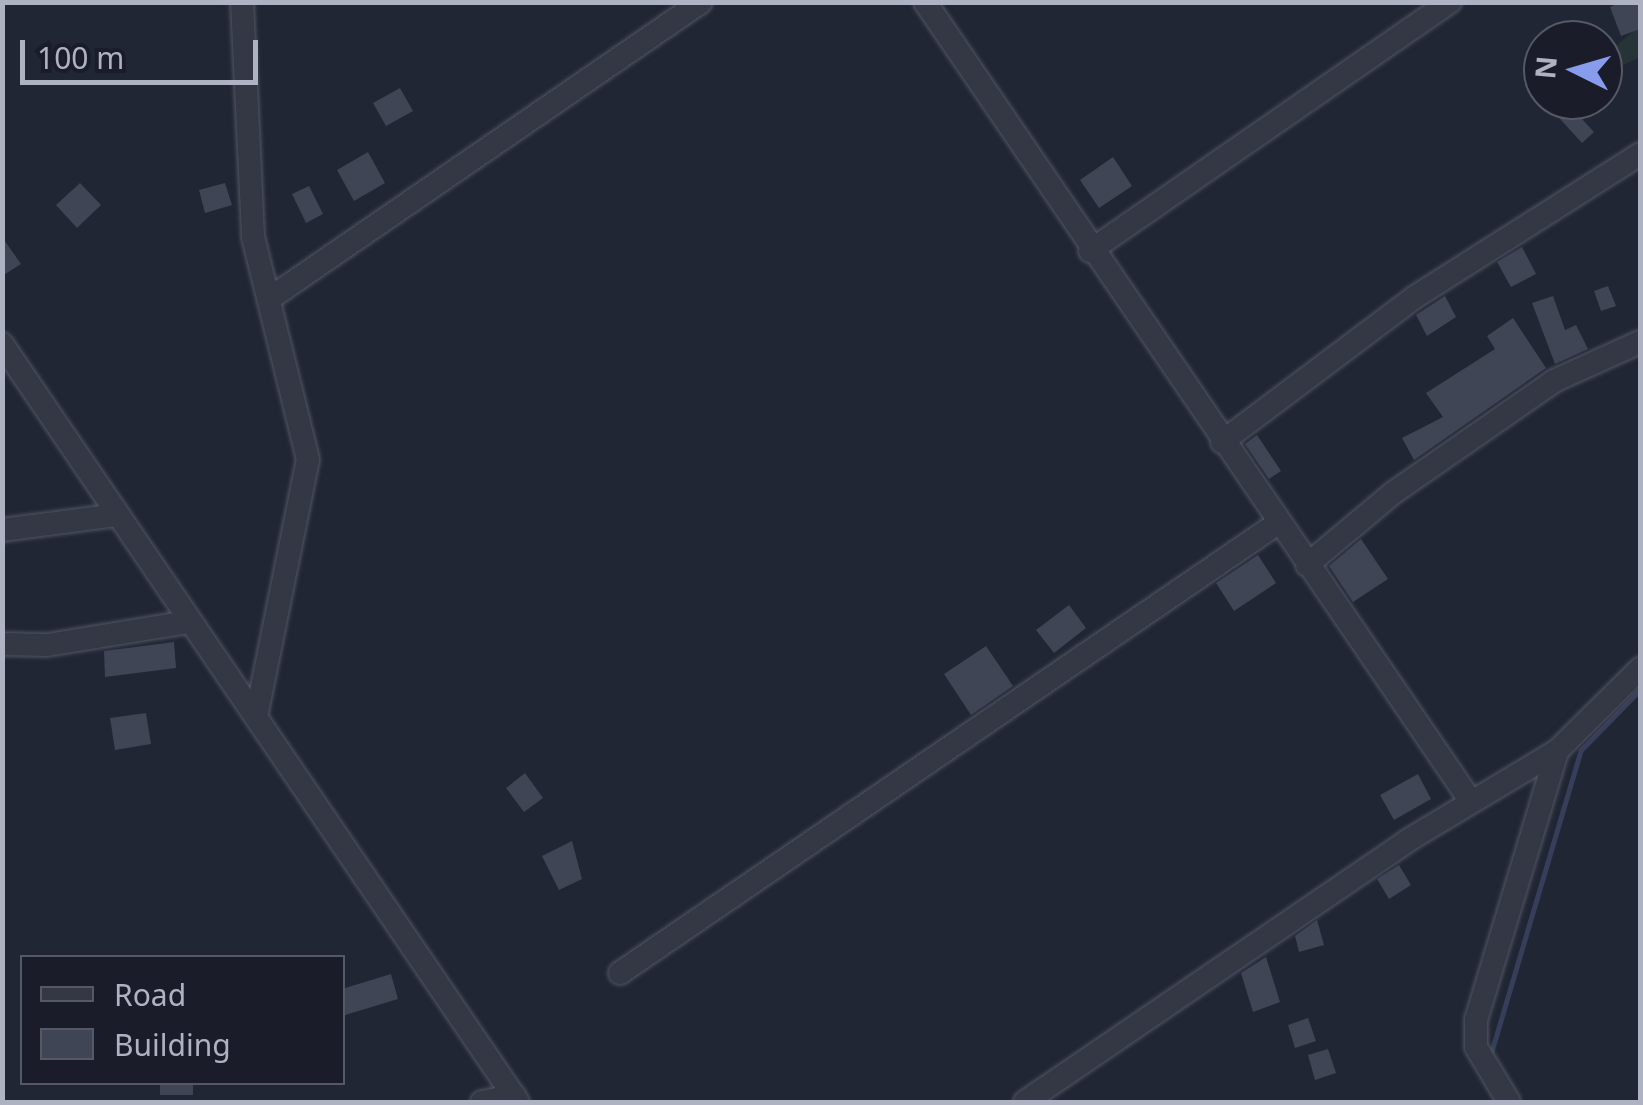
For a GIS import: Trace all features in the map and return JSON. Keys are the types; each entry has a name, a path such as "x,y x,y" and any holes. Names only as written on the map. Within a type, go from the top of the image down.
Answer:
{"street":[{"path":"242,2 252,226 308,460 256,717"},
{"path":"269,299 701,2"},
{"path":"925,2 1090,251 1470,800"},
{"path":"1090,251 1450,2"},
{"path":"1222,442 1416,297 1640,154"},
{"path":"1307,565 1393,494 1554,380 1640,342"},
{"path":"2,344 516,1099 482,1102"},
{"path":"2,530 118,515"},
{"path":"620,972 1278,523"},
{"path":"2,644 47,645 189,622"},
{"path":"1024,1102 1470,800 1557,751 1640,670"},
{"path":"1509,1102 1476,1047 1476,1020 1557,751"}],"shaded area":[{"path":"1640,25 1640,57 1623,65 1623,40"}],"building":[{"path":"1621,2 1640,2 1640,29 1623,35 1623,20 1615,20 1610,7"},
{"path":"400,88 413,111 386,126 373,103"},
{"path":"1561,120 1583,120 1594,132 1582,143"},
{"path":"368,152 385,183 354,201 337,170"},
{"path":"1113,157 1132,186 1099,208 1080,180"},
{"path":"80,183 101,205 77,228 56,205"},
{"path":"225,183 232,205 205,213 199,190"},
{"path":"309,186 323,214 306,223 292,194"},
{"path":"2,237 21,264 2,276"},
{"path":"1522,247 1536,274 1511,287 1497,262"},
{"path":"1608,286 1616,306 1601,311 1594,291"},
{"path":"1445,296 1456,317 1427,336 1416,315"},
{"path":"1553,296 1565,330 1576,325 1588,349 1555,364 1532,303"},
{"path":"1513,318 1546,368 1414,460 1402,438 1443,417 1426,393 1495,349 1487,336"},
{"path":"1257,435 1281,471 1269,479 1245,444"},
{"path":"1361,539 1388,579 1353,602 1329,566"},
{"path":"1258,555 1276,583 1234,611 1216,583"},
{"path":"1069,605 1086,628 1054,653 1036,630"},
{"path":"174,642 176,668 105,677 104,651"},
{"path":"986,646 1013,686 971,715 944,674"},
{"path":"146,713 151,744 115,750 110,718"},
{"path":"525,773 543,798 524,812 506,788"},
{"path":"1418,774 1431,799 1394,820 1380,795"},
{"path":"572,841 582,879 559,890 542,856"},
{"path":"1399,865 1411,885 1389,899 1377,879"},
{"path":"1317,920 1324,945 1299,952 1295,936"},
{"path":"1266,957 1280,1002 1253,1012 1241,973"},
{"path":"391,974 398,999 345,1015 345,988"},
{"path":"1308,1018 1316,1041 1295,1048 1288,1025"},
{"path":"1328,1049 1336,1073 1315,1080 1308,1055"},
{"path":"160,1085 193,1085 193,1095 160,1095"}],"waterway":[{"path":"1491,1053 1581,750 1640,690"}]}
